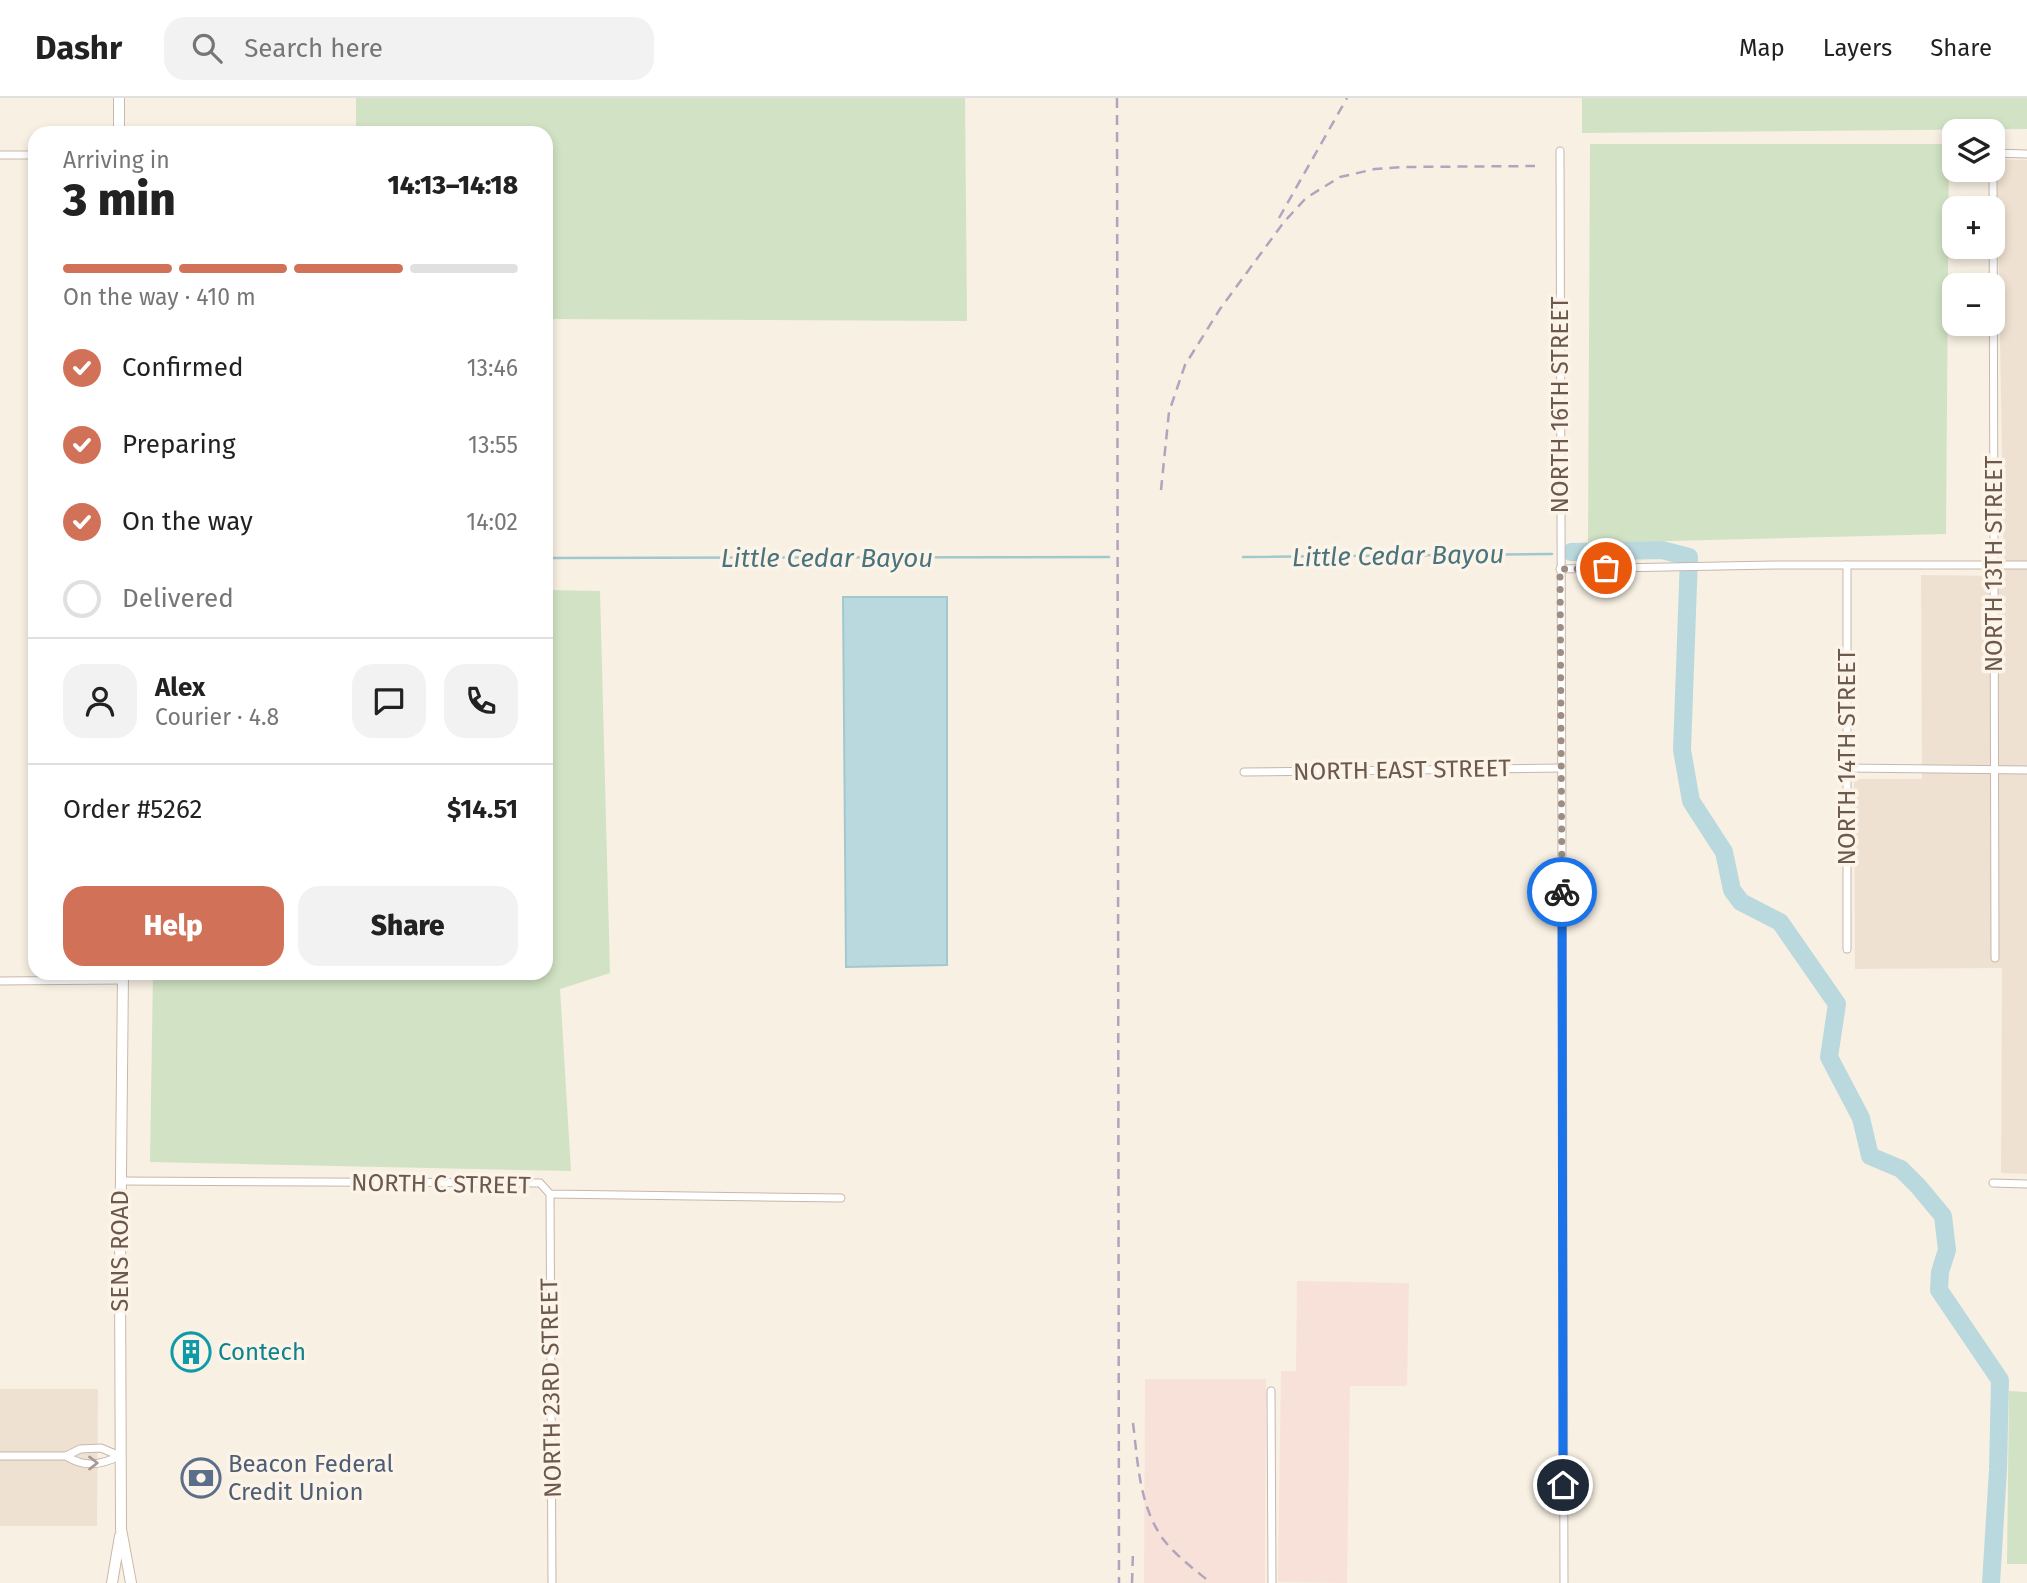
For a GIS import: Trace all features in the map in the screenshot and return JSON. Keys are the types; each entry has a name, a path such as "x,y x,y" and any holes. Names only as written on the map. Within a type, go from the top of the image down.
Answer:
{"main road":[{"path":"119,98 119,126"},
{"name":"SENS ROAD","path":"121,1530 120,1181 123,980"},
{"path":"121,1530 131,1578 112,1578 121,1530"}],"street":[{"name":"NORTH 16TH STREET","path":"1560,151 1564,1583"},
{"path":"2005,153 2027,154"},
{"path":"0,155 28,155"},
{"name":"NORTH 13TH STREET","path":"1993,182 1995,958"},
{"name":"NORTH 14TH STREET","path":"1847,565 1847,949"},
{"path":"1560,569 2027,565"},
{"name":"NORTH EAST STREET","path":"1244,772 1561,768"},
{"path":"1847,768 2027,770"},
{"path":"0,981 31,980"},
{"name":"NORTH C STREET","path":"120,1181 540,1183 550,1194 841,1198"},
{"path":"1993,1183 2027,1184"},
{"name":"NORTH 23RD STREET","path":"550,1194 552,1583"},
{"path":"1270,1391 1272,1583"},
{"path":"66,1456 80,1449 101,1448 120,1457"},
{"path":"0,1456 66,1456 80,1463 101,1465 120,1457"}],"shaded area":[{"path":"2005,159 2027,160 2027,1174 2001,1173 2002,968 1855,969 1854,779 1922,779 1921,575 2004,576 2000,336 2005,336 2005,273 1999,273 1999,259 2005,259 2005,196 1998,196 1997,182 2005,182"},
{"path":"1297,1281 1409,1283 1407,1386 1350,1386 1347,1583 1278,1582 1281,1371 1296,1371"},
{"path":"1145,1379 1266,1379 1265,1583 1144,1583"},
{"path":"0,1389 98,1389 97,1526 0,1526"}],"green space":[{"path":"356,98 965,98 967,321 553,319 553,126 356,126"},
{"path":"1582,98 2027,98 2027,129 2005,129 2005,119 1942,119 1942,130 1582,133"},
{"path":"1590,144 1942,144 1942,182 1949,182 1949,196 1942,196 1942,259 1948,259 1948,273 1942,273 1942,336 1948,336 1946,534 1588,543"},
{"path":"553,590 600,591 610,973 560,989 571,1171 150,1162 153,980 553,980"},
{"path":"2009,1391 2027,1392 2027,1564 2007,1564"}],"water":[{"path":"843,597 947,597 947,965 846,967"}],"waterway":[{"name":"Little Cedar Bayou","path":"1571,552 1662,550 1689,557 1682,750 1691,801 1724,852 1732,890 1741,902 1780,922 1837,1004 1829,1057 1861,1118 1870,1156 1901,1169 1943,1216 1947,1250 1940,1272 1939,1290 2000,1380 1991,1583"},
{"name":"Little Cedar Bayou","path":"1243,557 1552,554"},
{"name":"Little Cedar Bayou","path":"553,558 1109,557"}],"railway":[{"path":"1117,98 1119,1583"},
{"path":"1279,218 1347,98"},
{"path":"1161,490 1169,412 1185,365 1220,309 1284,222 1306,198 1340,177 1375,169 1535,166"},
{"path":"1133,1423 1144,1498 1155,1526 1174,1551 1211,1583"},
{"path":"1132,1583 1133,1551"}],"way so far":[{"path":"1562,892 1560,569 1606,568"}],"place":[{"name":"Contech","path":"191,1352"},
{"name":"Beacon Federal Credit Union","path":"201,1478"}],"route":[{"path":"1562,892 1563,1485"}]}
